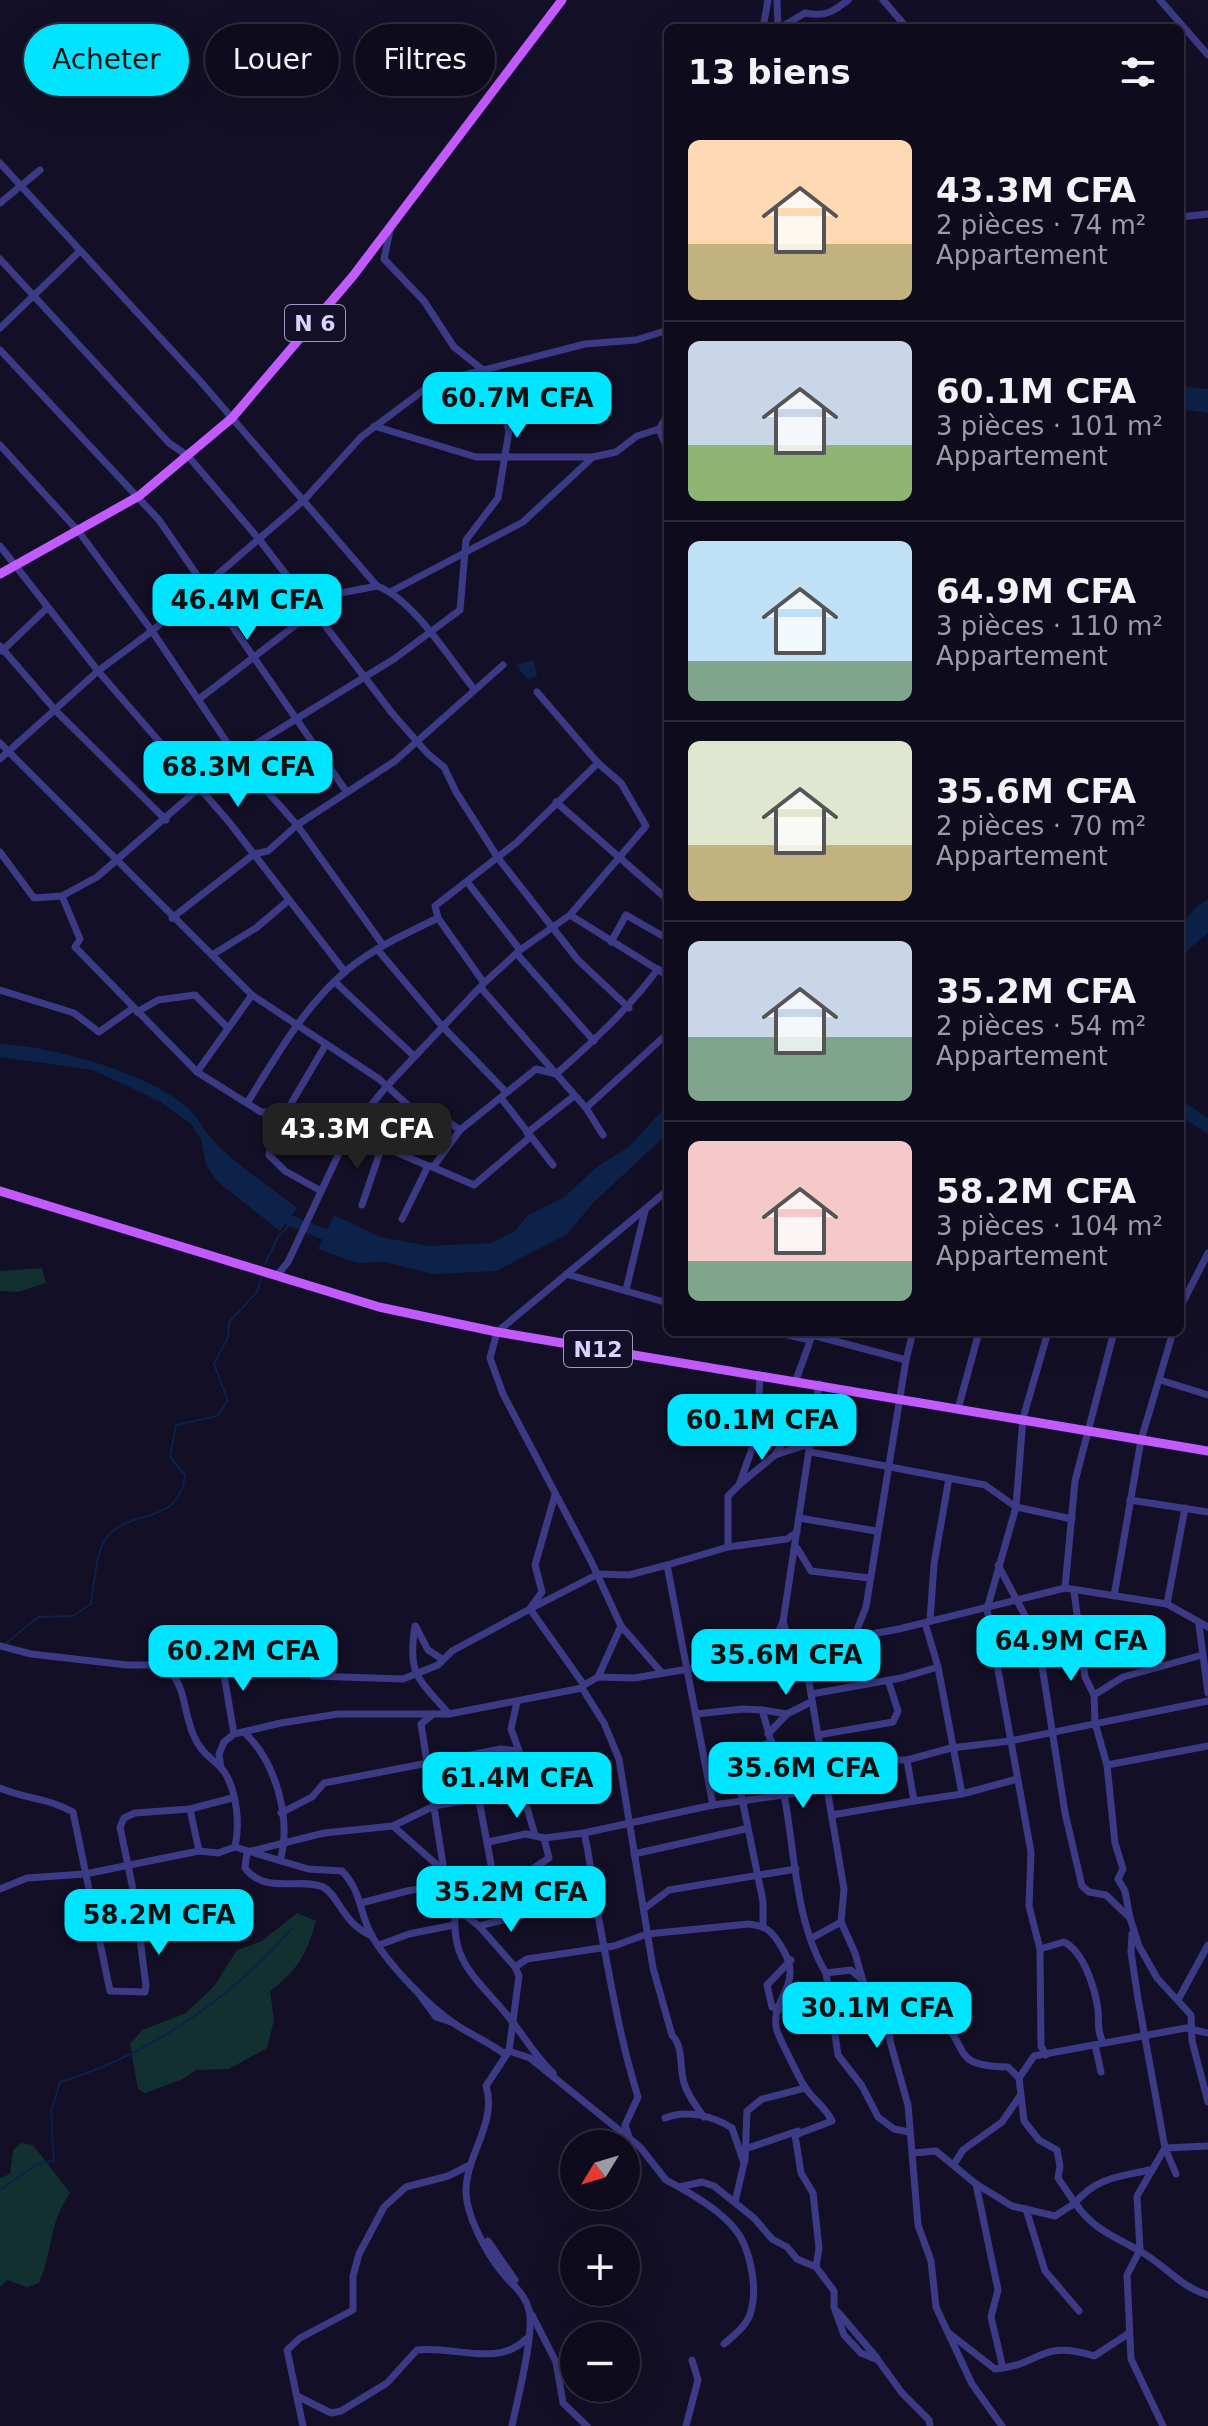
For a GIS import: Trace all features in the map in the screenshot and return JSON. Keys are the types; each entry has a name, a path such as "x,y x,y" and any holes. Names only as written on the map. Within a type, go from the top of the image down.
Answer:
{"main road":[{"name":"N 6","path":"0,574 139,496 232,418 272,375 391,226 562,0"},
{"name":"N12","path":"0,1191 379,1307 497,1332 1208,1451"}],"street":[{"path":"764,24 768,0"},
{"path":"777,0 779,24"},
{"path":"786,24 805,13 823,15 833,12 848,0"},
{"path":"883,0 904,24"},
{"path":"1160,0 1181,24"},
{"path":"1184,28 1208,55"},
{"path":"0,163 232,418 377,586"},
{"path":"0,203 40,170"},
{"path":"1184,217 1208,214"},
{"path":"0,852 34,898 62,896 97,877 236,756 429,635 460,610 466,540 498,498 508,455 509,431 492,377 454,347 424,301 388,267 384,259 391,226"},
{"path":"0,328 80,251"},
{"path":"0,259 169,443 188,456 258,538 417,740 444,767 456,792 498,858 578,960 629,1008"},
{"path":"0,759 98,671 152,631 304,500 334,464 374,426 433,383 480,368 585,344 636,340 664,331"},
{"path":"0,350 139,496 346,791"},
{"path":"374,426 476,457 593,457 616,452 637,436 659,429 664,421"},
{"path":"659,429 664,441"},
{"path":"0,445 79,532 152,631 236,756 297,825 380,947 442,1026 504,1095 528,1135 553,1165"},
{"path":"392,591 523,522 593,457"},
{"path":"0,546 98,671 254,854 345,972"},
{"path":"199,699 347,589 377,586 392,591 414,610 429,635 474,689"},
{"path":"47,608 1,649 56,711 166,820"},
{"path":"172,918 254,854 268,851 297,825 395,761 503,665"},
{"path":"278,1274 288,1262 349,1132 414,1056 482,986 518,952 570,915 646,826 621,783 598,763 537,692"},
{"path":"0,743 252,995 409,1106 426,1107 460,1130"},
{"path":"598,763 498,858 435,906 438,918 482,986 586,1108 603,1135"},
{"path":"556,802 664,897"},
{"path":"468,883 518,952 594,1041"},
{"path":"62,896 80,939 75,947 197,1072 261,1112 277,1112 291,1106 474,1185 574,1096"},
{"path":"212,955 256,928 289,900"},
{"path":"570,915 664,973"},
{"path":"611,942 626,915 664,937"},
{"path":"247,1103 296,1025 345,972 380,947 438,918"},
{"path":"556,1074 629,1008 658,969"},
{"path":"336,983 414,1056"},
{"path":"0,990 74,1013 99,1032 158,1000 195,995 227,1027"},
{"path":"197,1072 252,995"},
{"path":"586,1108 664,1037"},
{"path":"321,1191 285,1171 269,1155 273,1134 325,1046"},
{"path":"402,1219 431,1166 460,1130 536,1069 556,1074"},
{"path":"362,1205 382,1146"},
{"path":"662,1673 621,1626 598,1574 503,1394 490,1358 497,1332 664,1193"},
{"path":"626,1290 646,1209"},
{"path":"1184,1300 1208,1253"},
{"path":"288,1262 290,1278"},
{"path":"566,1274 664,1302"},
{"path":"796,1380 812,1336 906,1360"},
{"path":"856,1632 866,1607 876,1531 890,1470 912,1336"},
{"path":"958,1409 978,1336"},
{"path":"1046,2055 1041,2046 1040,1949 1029,1906 1031,1852 987,1609 1016,1507 1023,1418 1047,1336"},
{"path":"1065,1588 1075,1481 1113,1336"},
{"path":"1114,1596 1141,1440 1172,1336"},
{"path":"739,1485 757,1435 760,1375"},
{"path":"1160,1380 1208,1395"},
{"path":"766,1657 783,1622 797,1548 819,1384"},
{"path":"760,1399 793,1425 808,1448"},
{"path":"728,1547 728,1496 775,1455 793,1425 814,1407"},
{"path":"775,1455 808,1448 890,1470 985,1485 1016,1507 1072,1519"},
{"path":"949,1478 934,1564 928,1622 962,1794"},
{"path":"530,1609 542,1592 535,1565 555,1495"},
{"path":"1130,1500 1208,1512"},
{"path":"1167,1604 1185,1508"},
{"path":"799,1518 876,1531"},
{"path":"313,1676 396,1680 438,1665 442,1659 500,1622 598,1574 629,1575 728,1547 787,1539 797,1532"},
{"path":"797,1548 811,1571 869,1578"},
{"path":"667,1565 713,1805"},
{"path":"998,1565 1038,1640 1065,1813 1082,1886 1089,1892 1106,1895 1130,1918"},
{"path":"235,1847 240,1826 219,1754 224,1742 234,1734 338,1714 449,1714 583,1686 598,1677 634,1678 798,1651 856,1632 866,1635 928,1622 1065,1588 1167,1604 1199,1625 1208,1627"},
{"path":"1074,1591 1085,1677 1094,1695 1095,1723 1107,1765 1115,1843 1123,1869 1118,1879 1125,1891 1130,1918 1131,1952 1145,2037 1165,2148 1176,2174"},
{"path":"530,1609 583,1686 604,1723 619,1759 647,1934 666,2015 672,2035 679,2043 683,2081 690,2099 704,2117"},
{"path":"783,1622 790,1642 804,1658 844,1889 841,1922 863,1981"},
{"path":"1199,1625 1208,1693"},
{"path":"442,1659 428,1650 415,1626 415,1674 420,1684 449,1714"},
{"path":"598,1677 621,1626"},
{"path":"0,1646 31,1654 127,1665 166,1665 181,1683 193,1733 206,1759 221,1768"},
{"path":"1094,1695 1123,1677 1202,1655"},
{"path":"221,1657 234,1734"},
{"path":"745,2149 832,2121 825,2107 805,2088 777,2031 779,2010 791,1978 791,1960 763,1926 763,1901 739,1801 733,1755 770,1738 787,1714 811,1698 938,1667"},
{"path":"818,1735 893,1722 898,1711 888,1680"},
{"path":"825,1773 889,1760 907,1760 951,1748 1010,1741 1208,1701"},
{"path":"501,1749 511,1729 517,1702"},
{"path":"696,1714 743,1709 787,1714"},
{"path":"762,1710 785,1796 796,1869 812,1938 826,1973 838,2055 862,2086 878,2117 894,2129 909,2132"},
{"path":"433,1714 421,1724 444,1871 456,1908 454,1925 466,1967 513,2022 531,2051 620,2130"},
{"path":"511,1729 529,1778 522,1791 535,1835"},
{"path":"244,1732 263,1755 275,1780 285,1843 280,1861"},
{"path":"1107,1765 1208,1746"},
{"path":"281,1813 312,1797 324,1783 501,1749 518,1751"},
{"path":"907,1760 914,1801"},
{"path":"832,1815 962,1794 1017,1779"},
{"path":"0,1788 13,1794 55,1801 73,1812 110,1991 123,1994 145,1992 146,1986 129,1862 120,1827 124,1818 135,1813 190,1809 232,1798"},
{"path":"488,1842 535,1835 544,1838 584,1833 713,1805 826,1789"},
{"path":"247,1852 324,1833 393,1826 434,1806 522,1791"},
{"path":"479,1800 493,1875"},
{"path":"190,1809 199,1851"},
{"path":"393,1826 444,1871 469,1880"},
{"path":"634,1854 745,1829"},
{"path":"584,1833 593,1868 628,2070 638,2097 625,2125 627,2130"},
{"path":"361,1903 531,1870 549,1858 544,1838"},
{"path":"0,1889 27,1878 85,1874 129,1862 199,1851 218,1853 235,1847 308,1869 342,1871 355,1885 372,1936"},
{"path":"247,1852 245,1868 252,1877 286,1887 322,1886 330,1893 345,1918 372,1936 416,1990 451,2022 484,2038 503,2053 509,2051 530,2058 541,2069 564,2082"},
{"path":"645,1908 669,1890 796,1869"},
{"path":"456,1908 479,1926 515,1967 519,1976 509,2051 486,2086 490,2109 470,2165 466,2198 490,2254 503,2275 521,2288 556,2362 563,2403 587,2426"},
{"path":"479,1926 535,1912"},
{"path":"812,1938 841,1922"},
{"path":"379,1945 409,1934 454,1925"},
{"path":"515,1967 527,1959 605,1947 647,1934 763,1926"},
{"path":"98,1927 139,1929"},
{"path":"1132,1930 1157,1978 1179,1998 1191,2015 1192,2041 1208,2102"},
{"path":"1040,1949 1064,1942 1079,1954 1097,2006 1101,2072"},
{"path":"1179,1998 1208,1945"},
{"path":"779,2010 772,2007 767,1985 791,1960"},
{"path":"826,1973 851,1970 888,2015 909,2025 940,2021 960,2053 982,2067 1008,2067 1019,2078"},
{"path":"888,2015 890,2041 908,2105 918,2225 931,2261 936,2307 972,2384 1002,2426"},
{"path":"1208,2033 1193,2029 1034,2056 1019,2078 1024,2121 1039,2140 1057,2150 1060,2166 1058,2178 1075,2203 1097,2228 1140,2250 1187,2288 1208,2295"},
{"path":"735,2202 744,2163 747,2111 762,2099 805,2088"},
{"path":"954,2164 963,2150 1002,2122 1020,2096"},
{"path":"665,2118 677,2113 704,2117 732,2128 744,2163"},
{"path":"801,2131 795,2135 795,2146 805,2184 813,2193 819,2248 816,2267"},
{"path":"1165,2148 1208,2146"},
{"path":"1163,2426 1131,2359 1127,2275 1140,2250 1137,2196 1165,2148"},
{"path":"640,2150 666,2180 733,2227 743,2243 752,2277 752,2311 740,2329 724,2344"},
{"path":"913,2153 936,2151 976,2184 1012,2206 1055,2216 1075,2203 1086,2190 1117,2174 1150,2170"},
{"path":"303,2426 287,2350 300,2338 353,2310 353,2276 359,2254 384,2207 406,2187 429,2182 470,2165"},
{"path":"679,2187 702,2182 735,2202 797,2259 816,2267 834,2291 834,2307 844,2335 861,2353 878,2360 902,2393 929,2420 930,2426"},
{"path":"976,2184 998,2290 991,2317 1003,2368"},
{"path":"1026,2209 1045,2271 1079,2311"},
{"path":"512,2426 531,2313"},
{"path":"950,2334 995,2369 1067,2347 1094,2356 1128,2334"},
{"path":"297,2396 331,2413 341,2411 387,2383 417,2350 447,2348 488,2354 517,2349 528,2338"},
{"path":"686,2426 698,2380 692,2360"}],"green space":[{"path":"42,1268 46,1283 18,1292 0,1291 0,1271"},
{"path":"297,1913 316,1921 300,1960 288,1976 270,1991 274,2020 267,2048 229,2069 196,2070 183,2079 145,2093 138,2089 130,2044 142,2030 186,2013 215,1985 237,1950 262,1941"},
{"path":"21,2143 33,2145 70,2193 54,2227 39,2283 27,2287 7,2280 0,2287 0,2178 10,2174 13,2150"}],"water":[{"path":"1184,386 1208,389 1208,413 1184,410"},
{"path":"534,660 537,676 528,680 516,665"},
{"path":"1208,899 1208,933 1184,957 1184,924"},
{"path":"0,1044 46,1050 99,1064 126,1073 172,1096 189,1109 221,1149 297,1208 280,1231 218,1182 206,1165 201,1139 191,1124 159,1101 93,1070 0,1057"},
{"path":"1184,1103 1208,1118 1208,1134 1184,1119"},
{"path":"664,1108 664,1137 593,1203 567,1234 496,1271 433,1274 384,1262 357,1263 318,1249 334,1215 380,1237 429,1246 492,1243 515,1231 528,1215 564,1197 598,1166 629,1147"}],"waterway":[{"path":"277,1215 338,1240"},
{"path":"265,1264 278,1237 292,1222"},
{"path":"4,1645 38,1617 73,1616 91,1604 99,1554 110,1534 121,1525 172,1504 180,1493 185,1475 170,1457 176,1425 217,1416 228,1401 214,1364 228,1337 229,1322 257,1292 262,1276"},
{"path":"0,2190 36,2165 54,2160 51,2112 60,2082 125,2057 187,2021 244,1978 292,1928"}]}
